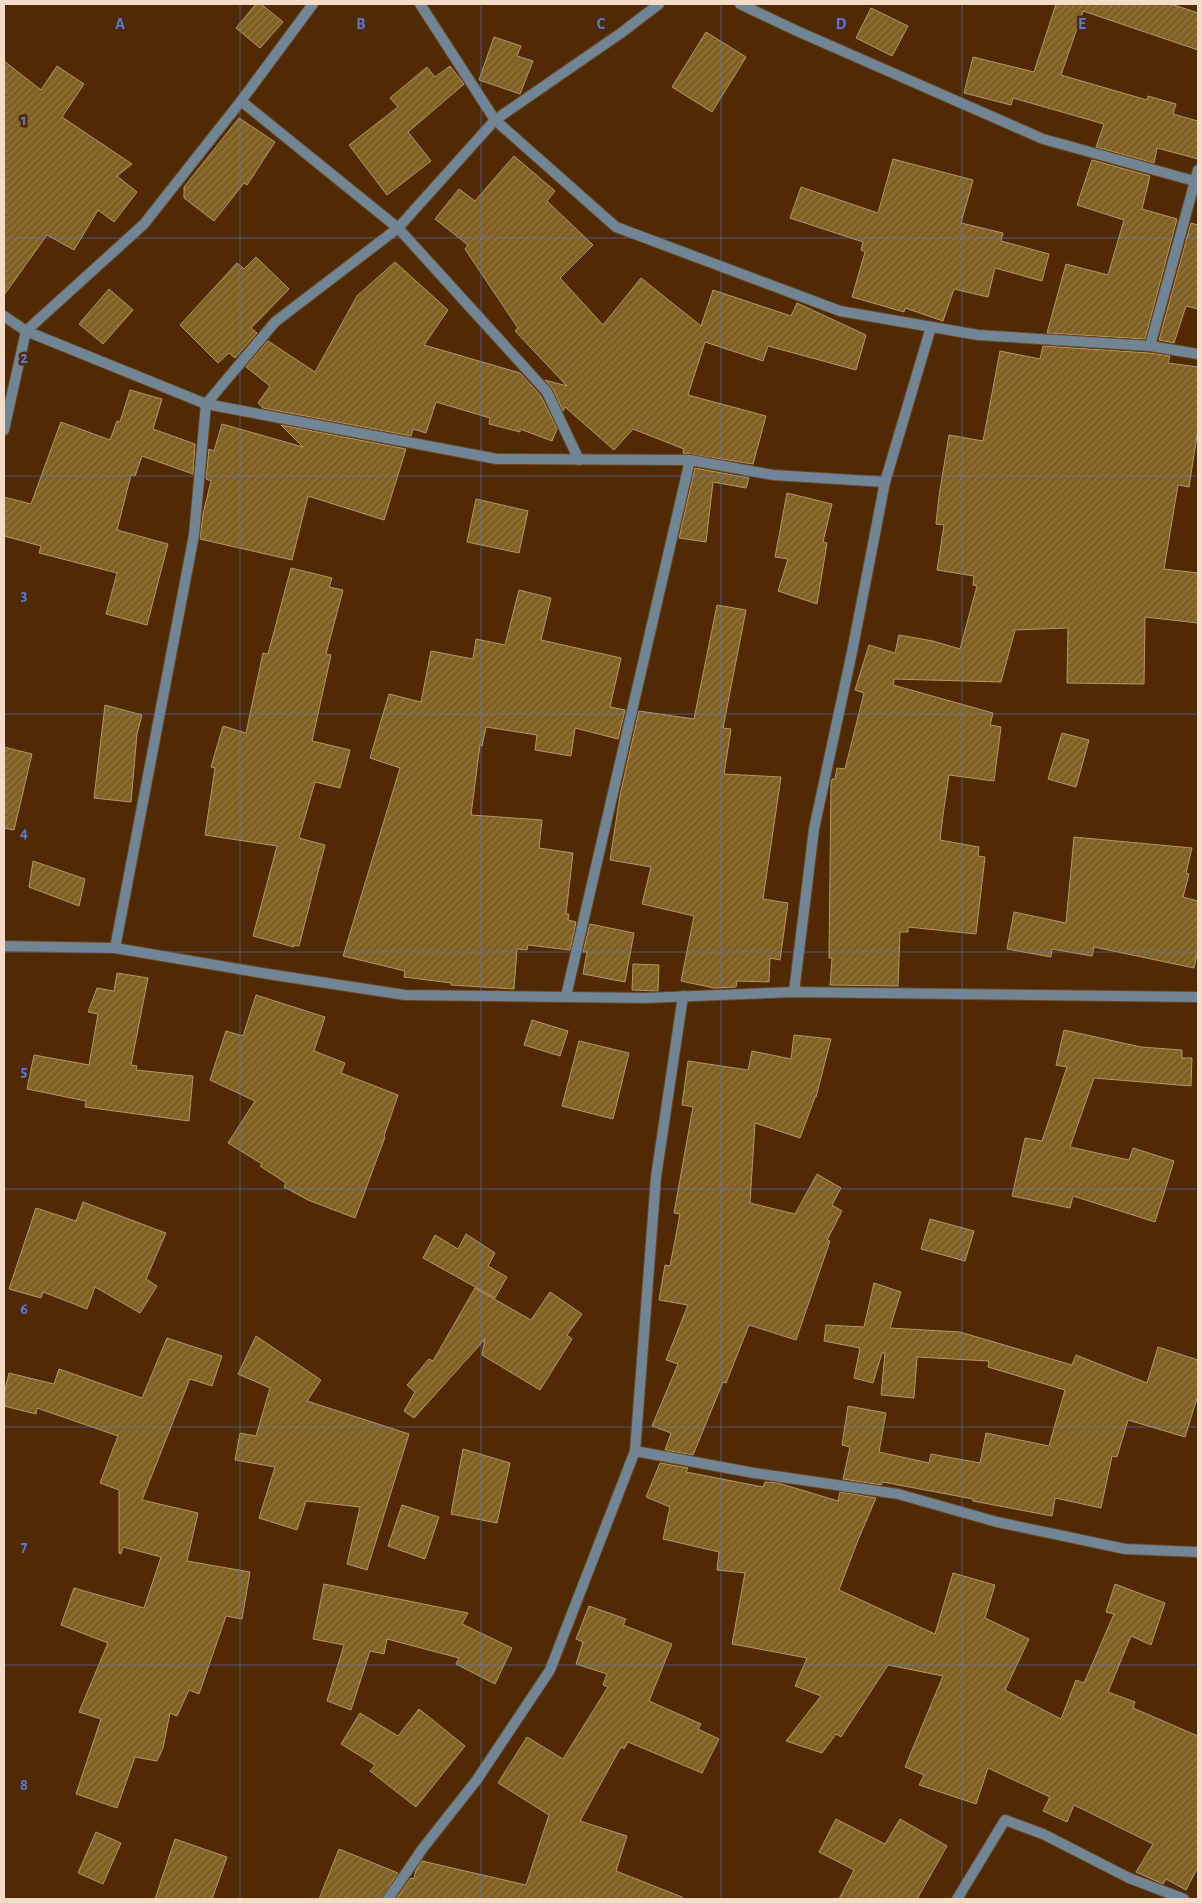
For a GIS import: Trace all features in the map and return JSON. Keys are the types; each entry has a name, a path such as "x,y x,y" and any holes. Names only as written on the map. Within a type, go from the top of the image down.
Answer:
{"street":[{"path":"4,430 26,331 144,224 241,101 313,4"},
{"path":"420,4 495,120 616,227 840,311 978,335 1150,346 1198,354"},
{"path":"115,948 194,534 206,404 275,322 398,228 495,120 621,34 659,4"},
{"path":"740,4 797,32 1043,139 1197,177 1150,346"},
{"path":"241,101 398,228 547,392 578,460"},
{"path":"4,316 26,331 206,404 498,460 690,460 773,475 885,482"},
{"path":"794,992 814,829 852,652 885,482 931,327"},
{"path":"566,996 690,460"},
{"path":"4,946 115,948 268,974 405,994 646,998 794,992 1198,996"},
{"path":"388,1899 423,1848 476,1782 550,1670 635,1451 656,1177 683,996"},
{"path":"635,1451 754,1473 898,1494 997,1522 1125,1550 1198,1552"},
{"path":"957,1899 1005,1820 1043,1834 1129,1878 1184,1899"}],"building":[{"path":"256,4 261,4 283,22 260,48 236,28"},
{"path":"1056,4 1171,4 1198,13 1198,50 1083,11 1061,75 1147,100 1148,96 1176,104 1173,114 1198,121 1198,159 1157,148 1154,163 1096,147 1104,124 1013,98 1011,105 964,93 973,57 1034,72"},
{"path":"871,8 908,26 892,56 856,38"},
{"path":"706,32 746,57 712,112 672,87"},
{"path":"494,37 521,46 517,56 533,61 520,94 479,80"},
{"path":"4,61 41,90 57,66 84,84 62,117 132,164 117,176 137,192 114,222 98,210 74,250 47,235 4,295"},
{"path":"450,66 464,84 408,132 431,161 387,195 349,145 398,107 390,98 427,67 435,77"},
{"path":"239,118 275,142 247,185 244,183 214,221 184,198 184,187"},
{"path":"514,156 555,191 547,201 593,245 560,278 603,325 641,278 701,326 713,290 791,316 797,303 866,335 856,370 768,346 763,361 705,342 688,395 766,416 753,464 683,453 684,449 633,429 614,450 565,407 563,411 553,389 545,380 567,386 515,331 518,328 465,249 468,245 435,219 459,189 475,201"},
{"path":"893,159 973,180 961,223 1003,233 1001,241 1049,254 1042,281 995,268 988,297 954,289 943,321 905,308 904,312 852,297 865,252 861,250 863,242 790,218 801,187 878,213"},
{"path":"1092,160 1150,176 1142,209 1177,219 1145,339 1047,333 1066,264 1108,275 1124,220 1077,205"},
{"path":"1191,223 1198,225 1198,309 1186,306 1174,343 1159,340"},
{"path":"256,257 289,289 251,328 257,333 235,358 229,353 218,363 180,325 237,263 244,269"},
{"path":"395,262 448,310 424,345 520,373 541,396 557,429 552,441 520,429 520,432 489,424 490,418 436,402 426,433 413,429 411,436 263,408 258,403 270,386 246,367 268,341 315,372 357,296"},
{"path":"109,289 133,310 103,344 79,324"},
{"path":"1043,346 1149,353 1170,356 1168,363 1198,367 1198,429 1189,487 1178,485 1164,569 1198,573 1198,623 1145,617 1144,684 1067,683 1068,628 1015,630 1001,682 894,679 893,685 993,713 990,725 1001,727 994,781 949,775 943,815 940,840 979,847 978,856 985,857 976,934 908,927 908,932 900,932 898,986 830,985 832,958 829,958 831,783 832,779 835,779 837,768 845,769 864,693 855,690 869,645 895,653 899,635 933,641 960,649 977,586 973,585 974,576 937,570 944,525 936,524 949,435 983,441 1000,351 1040,359"},
{"path":"130,390 162,399 153,429 195,444 193,474 142,456 135,476 131,475 117,530 168,544 147,625 106,614 117,573 39,553 41,546 4,536 4,497 31,504 61,422 110,440 117,421 120,422"},
{"path":"222,424 303,447 281,425 406,449 384,520 308,496 292,560 200,539 203,514 211,481 206,479 209,449 214,451"},
{"path":"695,468 749,478 746,488 713,482 706,542 679,538"},
{"path":"787,493 832,504 823,542 827,543 817,604 778,591 788,559 775,557"},
{"path":"476,499 528,511 519,553 467,542"},
{"path":"291,568 332,578 329,587 343,590 326,654 331,655 312,741 350,750 340,788 315,782 299,838 325,845 299,946 294,945 294,947 253,936 277,846 205,835 215,768 211,767 223,726 246,733 263,653 268,654"},
{"path":"519,590 551,598 541,640 621,658 610,707 625,710 618,739 575,728 571,756 535,750 537,735 486,727 482,746 480,745 471,815 542,820 539,848 573,853 566,914 569,914 568,920 576,922 570,950 528,945 527,950 517,949 514,989 451,985 451,983 404,977 405,971 343,956 400,768 370,758 389,694 421,702 431,651 473,659 476,639 505,645"},
{"path":"717,605 746,610 723,728 731,729 724,774 781,777 763,899 788,903 780,960 770,958 769,982 737,981 736,987 714,988 681,981 694,916 642,904 651,867 610,860 620,795 639,711 694,719"},
{"path":"105,705 142,715 137,734 131,802 94,798"},
{"path":"1062,733 1089,740 1076,787 1048,779"},
{"path":"4,747 32,754 14,830 4,828"},
{"path":"1074,837 1192,848 1186,873 1189,874 1183,897 1198,901 1198,949 1194,968 1094,947 1092,956 1052,949 1051,957 1007,949 1014,912 1066,923"},
{"path":"33,861 85,879 79,906 29,887"},
{"path":"590,924 634,933 625,982 583,974 587,952 583,952"},
{"path":"633,964 659,965 658,991 632,990"},
{"path":"117,973 148,978 131,1065 137,1066 136,1070 193,1076 189,1121 85,1107 86,1101 27,1089 34,1055 89,1065 98,1014 88,1012 97,988 114,991"},
{"path":"256,995 325,1017 314,1051 345,1063 341,1073 398,1095 385,1137 355,1218 308,1200 284,1187 286,1183 260,1166 262,1164 228,1143 255,1101 210,1080 226,1031 243,1036"},
{"path":"532,1020 568,1031 560,1056 524,1045"},
{"path":"1064,1030 1141,1047 1182,1050 1182,1058 1192,1058 1191,1086 1094,1078 1070,1147 1129,1160 1133,1148 1174,1161 1155,1222 1073,1196 1070,1208 1012,1196 1025,1138 1042,1141 1067,1067 1056,1065"},
{"path":"794,1035 831,1039 816,1097 800,1138 755,1123 750,1203 795,1214 817,1174 841,1188 832,1205 842,1211 827,1240 830,1241 796,1340 749,1325 726,1383 723,1382 693,1455 665,1450 671,1433 652,1426 678,1364 666,1360 688,1305 659,1300 665,1265 670,1266 680,1214 674,1213 693,1107 682,1105 688,1061 748,1070 752,1051 791,1059"},
{"path":"579,1041 629,1053 613,1119 562,1106"},
{"path":"83,1202 166,1233 146,1279 157,1286 140,1313 95,1287 87,1309 43,1292 41,1298 9,1289 36,1208 76,1221"},
{"path":"930,1219 974,1231 965,1261 921,1249"},
{"path":"466,1234 495,1253 488,1266 507,1277 495,1298 423,1258 435,1235 458,1249"},
{"path":"874,1283 901,1292 890,1328 960,1332 1072,1365 1076,1355 1147,1383 1158,1347 1198,1360 1198,1395 1185,1437 1128,1420 1117,1457 1112,1456 1101,1508 1055,1498 1052,1516 883,1482 881,1485 843,1479 850,1447 842,1445 848,1406 886,1413 879,1452 929,1463 931,1454 980,1463 986,1433 1049,1446 1065,1390 988,1367 989,1361 917,1357 914,1398 881,1395 885,1353 882,1353 873,1383 854,1378 860,1348 824,1341 826,1325 864,1327"},
{"path":"475,1288 531,1320 550,1292 582,1314 567,1335 572,1339 540,1390 482,1355 485,1339 414,1418 404,1411 415,1392 407,1385 429,1359 433,1361"},
{"path":"256,1336 321,1380 307,1401 409,1434 367,1570 347,1564 360,1507 306,1501 297,1530 259,1518 275,1467 235,1460 240,1433 256,1436 270,1388 238,1374"},
{"path":"167,1338 222,1356 212,1386 190,1379 142,1500 198,1513 187,1561 250,1572 242,1619 226,1616 199,1694 189,1690 177,1716 170,1713 163,1748 157,1761 135,1757 117,1808 76,1794 101,1719 79,1712 108,1643 61,1625 74,1588 144,1608 161,1557 123,1547 121,1554 119,1553 119,1490 100,1483 118,1436 37,1408 36,1414 4,1406 4,1394 9,1373 54,1384 59,1369 142,1398"},
{"path":"463,1449 510,1463 497,1523 451,1514"},
{"path":"660,1463 688,1468 686,1472 763,1487 765,1482 778,1483 838,1501 840,1492 876,1498 839,1590 935,1634 953,1573 995,1585 985,1618 1029,1639 1005,1690 1061,1719 1076,1680 1084,1683 1114,1614 1106,1612 1115,1584 1165,1603 1151,1645 1131,1636 1108,1692 1135,1702 1133,1708 1198,1736 1198,1867 1186,1890 1166,1879 1163,1884 1136,1872 1153,1844 1074,1805 1067,1822 1043,1811 1050,1797 988,1768 976,1804 919,1785 924,1775 905,1767 943,1676 888,1665 841,1737 836,1734 822,1753 786,1741 821,1696 795,1686 807,1658 732,1644 745,1573 717,1570 719,1552 663,1539 670,1507 646,1497"},
{"path":"402,1505 439,1517 425,1559 388,1546"},
{"path":"324,1584 468,1613 462,1624 512,1648 495,1684 456,1664 459,1658 387,1639 384,1654 370,1651 351,1710 327,1701 344,1645 313,1639"},
{"path":"589,1606 626,1619 623,1625 672,1644 649,1701 701,1724 698,1729 719,1739 702,1773 628,1742 624,1749 621,1747 580,1821 627,1836 616,1871 682,1897 682,1899 396,1899 411,1878 414,1879 416,1870 422,1861 526,1885 549,1815 498,1783 527,1737 563,1759 608,1687 603,1685 607,1674 576,1664 583,1642 576,1639"},
{"path":"419,1709 465,1746 416,1807 370,1771 375,1765 341,1744 360,1713 398,1736"},
{"path":"836,1819 885,1844 900,1819 947,1846 917,1899 839,1899 854,1870 819,1852"},
{"path":"96,1832 121,1843 103,1884 78,1873"},
{"path":"175,1839 227,1857 212,1899 155,1899"},
{"path":"339,1849 398,1873 381,1899 319,1899"}]}
